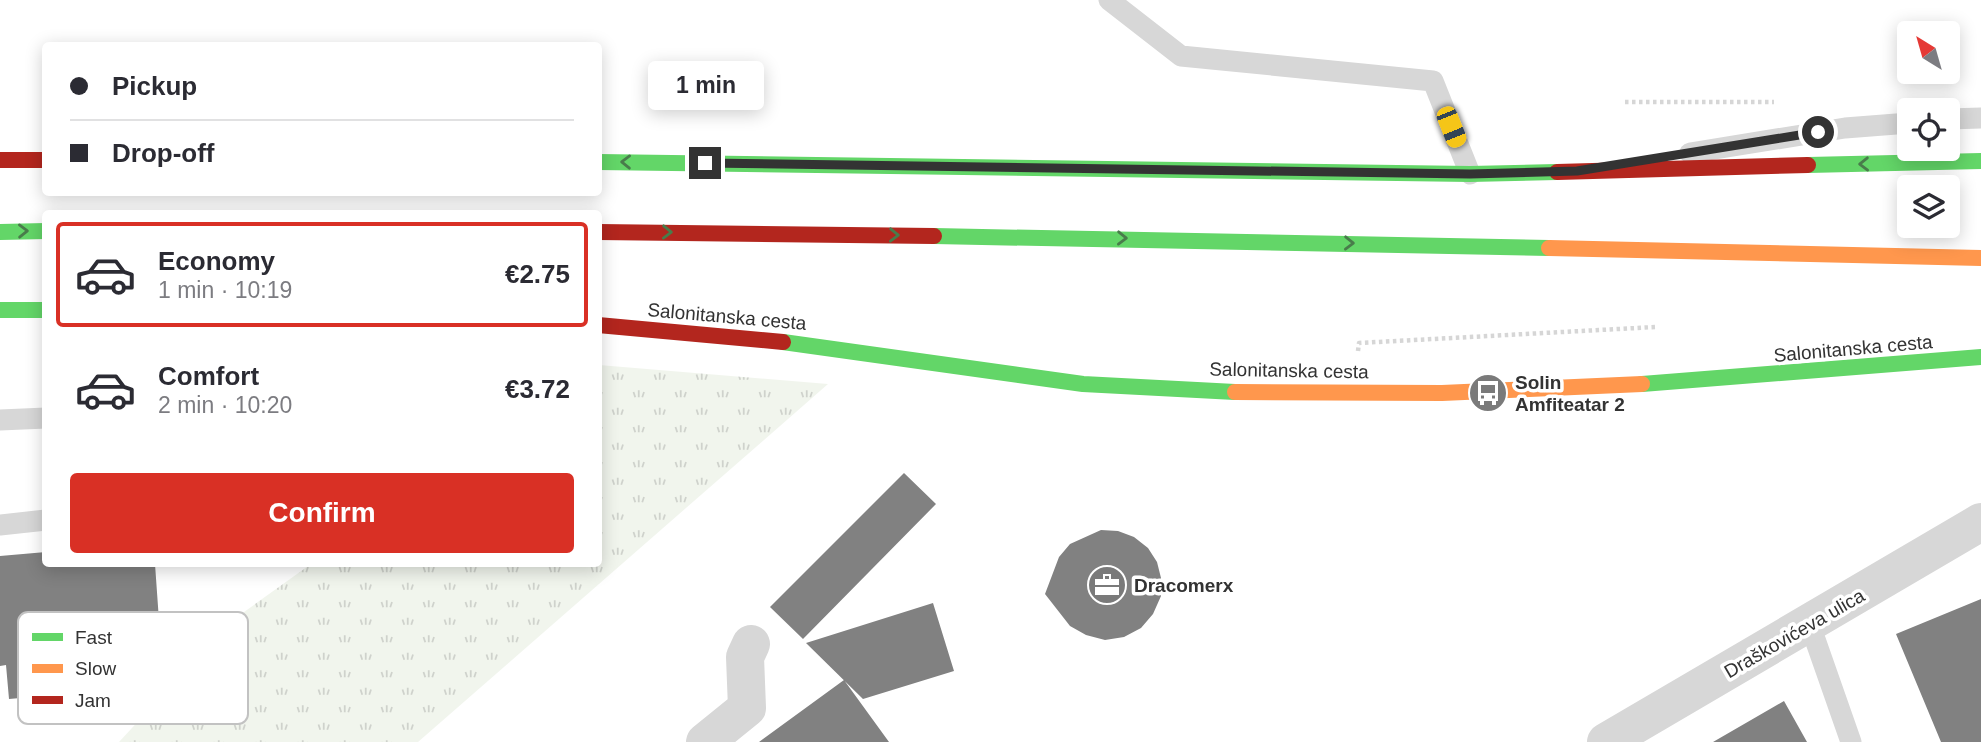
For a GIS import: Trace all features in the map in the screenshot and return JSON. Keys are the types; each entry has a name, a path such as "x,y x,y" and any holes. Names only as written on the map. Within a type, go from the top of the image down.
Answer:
{"main road":[{"path":"0,160 42,160"},
{"path":"602,162 1470,174 1981,160"},
{"path":"0,232 42,231"},
{"path":"602,232 1154,239 1981,258"},
{"path":"0,310 42,310"},
{"name":"Salonitanska cesta","path":"602,325 832,348 1116,387 1351,394 1488,393 1719,381 1981,357"}],"street":[{"name":"Draškovićeva ulica","path":"1606,742 1810,625 1981,522"},
{"path":"705,742 747,708 745,657 751,644"}],"lane":[{"path":"1109,0 1181,56 1433,81 1470,174"},
{"path":"1960,119 1981,118"},
{"path":"1577,171 1845,128 1897,124"},
{"path":"0,420 42,418"},
{"path":"0,525 42,520"},
{"path":"1810,625 1851,742"}],"path":[{"path":"1351,394 1359,343 1655,327"}],"green space":[{"path":"602,365 828,384 418,742 119,742 136,724 248,724 248,612 244,612 307,567 602,567"}],"building":[{"path":"904,473 936,504 803,639 770,607"},
{"name":"Dracomerx","path":"1101,530 1118,531 1134,537 1148,548 1157,562 1161,578 1161,596 1153,614 1141,628 1124,637 1105,640 1086,635 1070,626 1045,594 1059,557 1070,544"},
{"path":"42,552 42,567 155,567 158,612 18,612 18,698 9,699 6,665 0,666 0,556"},
{"path":"1981,599 1981,742 1941,742 1896,634"},
{"path":"933,603 954,671 863,699 806,643"},
{"path":"844,680 889,742 759,742"},
{"path":"1784,701 1807,742 1713,742"}],"traffic: fast":[{"path":"1808,165 1981,161"},
{"path":"602,162 1470,174 1557,172"},
{"path":"0,232 42,231"},
{"path":"934,236 1549,248"},
{"path":"0,310 42,310"},
{"path":"783,342 1083,384 1235,392"},
{"path":"1642,384 1981,357"}],"traffic: slow":[{"path":"1549,248 1981,258"},
{"path":"1235,392 1442,393 1642,384"}],"traffic: jam":[{"path":"0,160 42,160"},
{"path":"1557,172 1808,165"},
{"path":"602,232 934,236"},
{"path":"602,325 783,342"}],"place":[{"name":"Solin Amfiteatar 2","path":"1488,393"},
{"name":"Dracomerx","path":"1107,585"}],"route":[{"path":"705,163 1470,174 1577,171 1818,132"}]}
